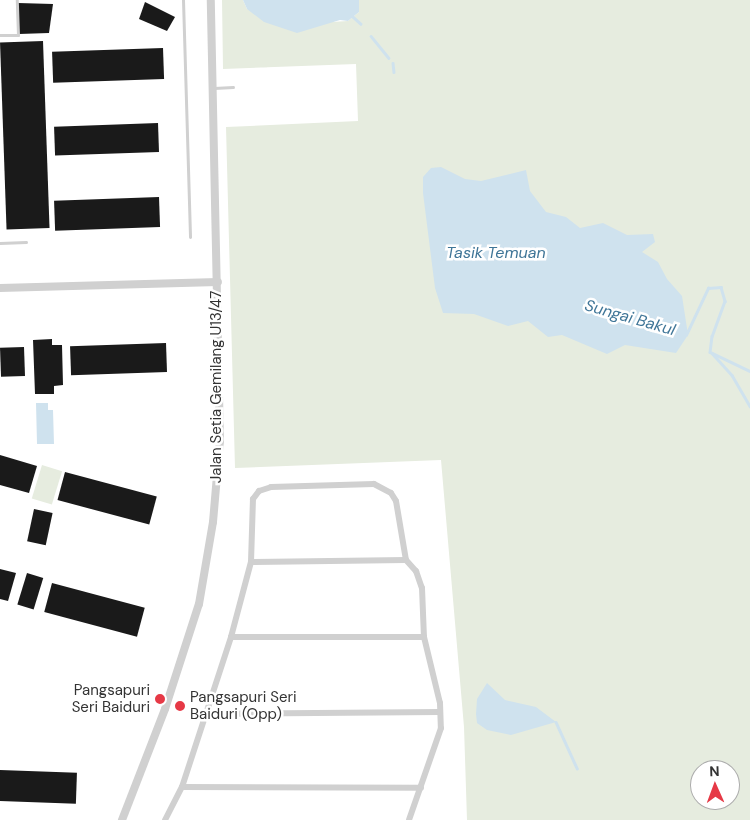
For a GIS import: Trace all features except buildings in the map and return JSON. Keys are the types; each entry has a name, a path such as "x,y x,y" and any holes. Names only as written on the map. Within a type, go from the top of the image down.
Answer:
{"street":[{"name":"Jalan Setia Gemilang U13/47","path":"122,820 165,709 199,604 207,570 220,441 211,0"},
{"path":"0,288 218,282"},
{"path":"165,820 182,787 204,714 231,637 251,562 253,499 259,491 271,487 374,484 391,493 396,501 406,560 416,571 422,588 424,637 440,712 441,728 409,820"},
{"path":"251,562 406,560"},
{"path":"231,637 424,637"},
{"path":"204,714 440,712"},
{"path":"182,787 421,788"}],"lane":[{"path":"0,36 18,35 17,0"},
{"path":"183,0 190,238"},
{"path":"213,88 233,87"},
{"path":"0,243 26,242"}],"shaded area":[{"path":"222,0 243,0 247,9 331,22 348,21 359,12 359,0 750,0 750,820 467,820 464,727 441,460 235,468 226,127 358,121 356,64 223,69"},
{"path":"42,465 62,471 52,505 32,498"}],"water":[{"path":"243,0 359,0 359,12 348,21 340,20 297,33 264,22 247,9"},
{"name":"Tasik Temuan","path":"441,167 465,179 481,181 526,170 530,191 546,212 566,217 580,228 603,223 627,235 653,234 655,242 642,252 658,262 667,279 682,296 688,335 676,353 625,345 607,354 562,335 548,337 528,321 508,326 474,314 443,313 435,288 423,193 423,177 431,168"},
{"path":"36,403 48,403 48,410 53,410 54,444 37,444"},
{"path":"487,683 505,700 536,707 556,722 511,735 487,730 477,723 476,714 477,699"}],"waterway":[{"name":"Sungai Bakul","path":"351,15 361,24"},
{"name":"Sungai Bakul","path":"371,36 389,58"},
{"name":"Sungai Bakul","path":"393,63 394,72"},
{"name":"Sungai Bakul","path":"686,335 708,288 721,287 725,301 712,336 710,352 750,371"},
{"path":"712,353 732,375 750,406"},
{"path":"556,722 577,768"}],"place":[{"name":"Pangsapuri Seri Baiduri","path":"160,699"},
{"name":"Pangsapuri Seri Baiduri (Opp)","path":"180,706"}]}
